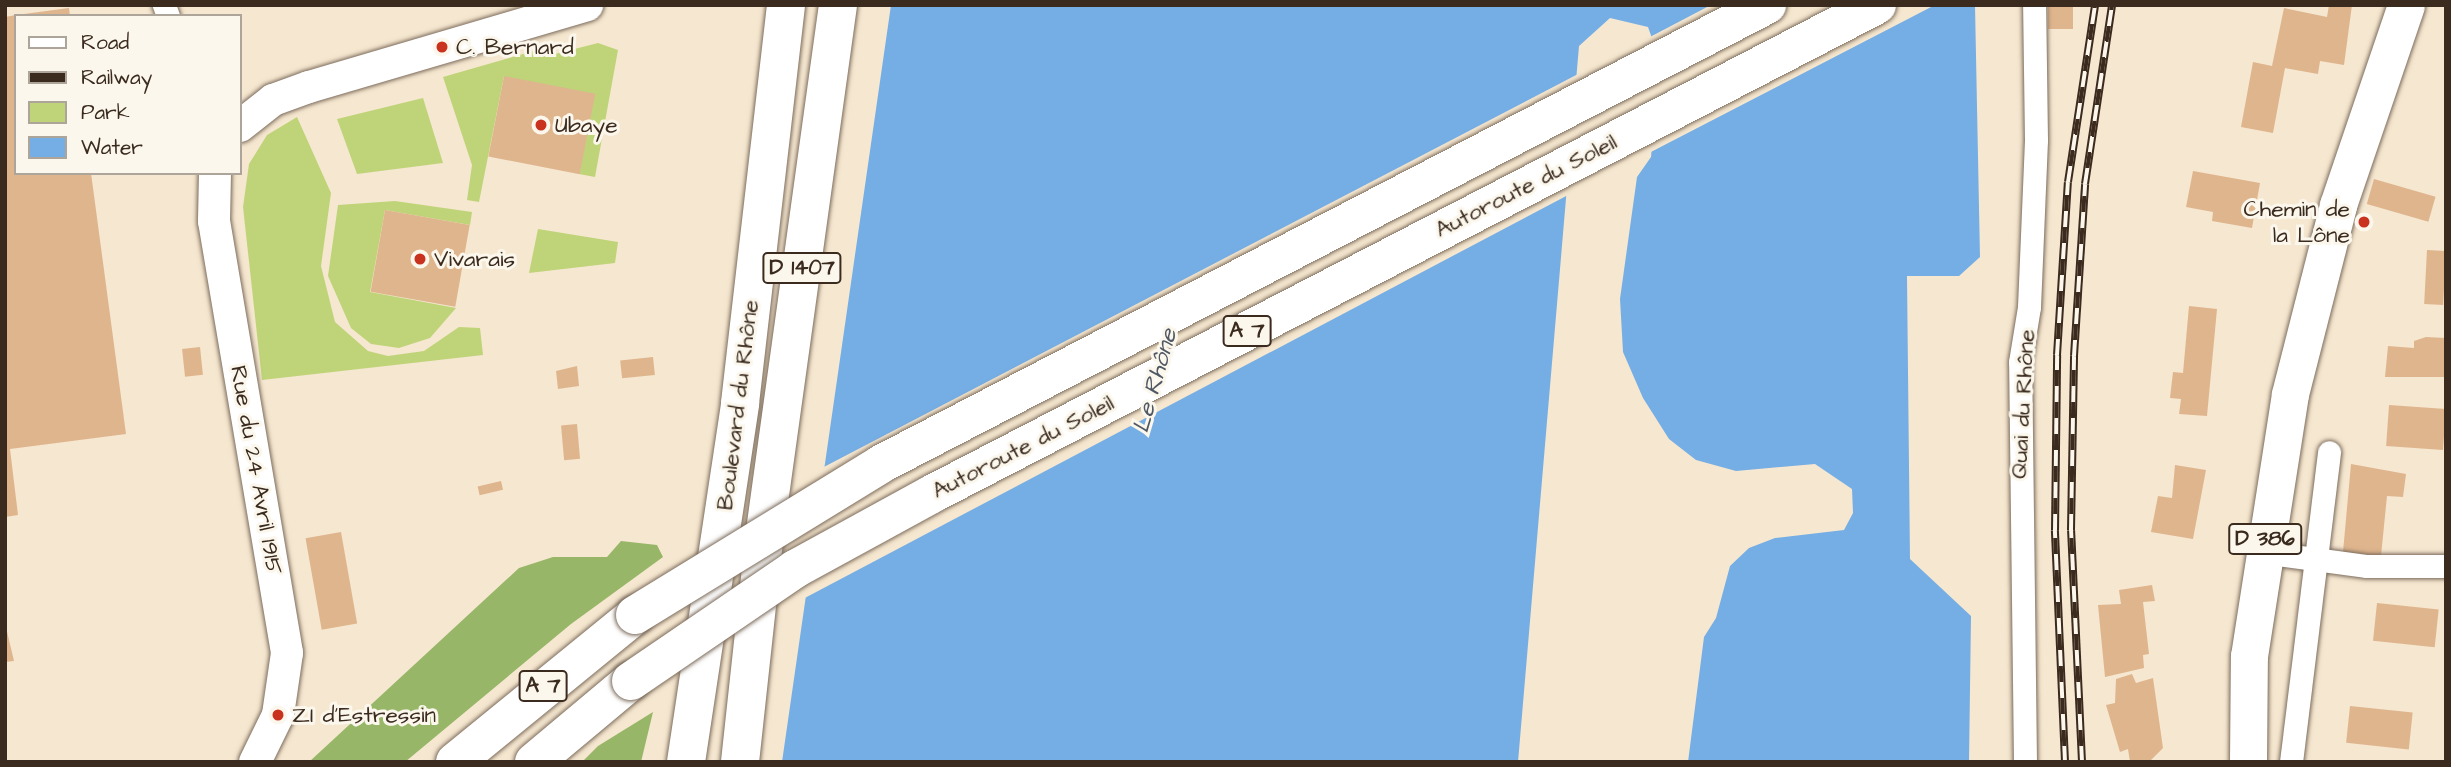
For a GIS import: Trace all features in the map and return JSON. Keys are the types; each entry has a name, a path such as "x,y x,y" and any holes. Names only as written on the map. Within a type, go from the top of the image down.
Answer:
{"highway":[{"name":"Boulevard du Rhône","path":"686,762 740,403 786,5"},
{"name":"Boulevard du Rhône","path":"740,762 765,531 838,5"},
{"name":"A 7","path":"455,762 635,615 788,517 950,427 1767,5"},
{"name":"Autoroute du Soleil","path":"534,762 631,681 795,569 932,494 1877,5"},
{"path":"716,762 765,531"}],"main road":[{"path":"242,125 273,100 309,87 587,5"},
{"name":"D 386","path":"2248,762 2249,656 2263,552 2290,394 2327,245 2406,5"},
{"name":"Rue du 24 Avril 1915","path":"215,175 215,232 287,653 278,715 255,762"}],"street":[{"name":"Quai du Rhône","path":"2025,762 2019,388 2035,154 2034,5"},
{"path":"2291,762 2329,452"},
{"path":"2263,552 2317,561 2446,566"}],"green space":[{"path":"598,43 618,50 595,177 579,174 504,76 479,202 467,200 472,165 443,77 547,47 555,54"},
{"path":"423,98 443,163 357,174 337,119"},
{"path":"297,117 331,193 321,266 335,322 368,351 388,356 424,351 459,327 480,328 483,355 262,380 243,207 249,164 267,135"},
{"path":"395,201 472,212 470,225 385,210 370,292 456,308 430,338 399,348 371,344 351,328 328,276 338,205"},
{"path":"538,229 618,242 615,263 529,273"},
{"path":"621,541 657,545 663,557 571,624 405,762 309,762 519,568 553,557 607,557"},
{"path":"653,712 641,762 582,762 598,746"}],"water":[{"name":"Le Rhône","path":"891,5 1975,5 1980,257 1959,276 1907,276 1910,559 1971,616 1969,762 1688,762 1704,637 1716,618 1730,566 1749,548 1775,538 1844,530 1853,513 1852,489 1815,464 1736,471 1696,460 1669,439 1643,398 1623,352 1620,299 1637,177 1651,157 1659,58 1648,27 1610,18 1579,46 1518,762 782,762"}],"pier":[{"path":"1711,5 1935,5 1647,154 1656,59 1648,38"},
{"path":"1580,73 1570,194 801,600 820,469"}],"building":[{"path":"2048,5 2073,5 2073,29 2048,29"},
{"path":"2329,5 2352,5 2344,65 2320,61 2318,74 2285,68 2273,133 2241,127 2253,62 2272,66 2284,8 2327,17"},
{"path":"69,8 70,14 24,14"},
{"path":"14,15 14,175 91,175 126,434 10,449 18,515 5,517 5,17"},
{"name":"Ubaye","path":"504,76 595,94 580,174 488,156"},
{"path":"2193,171 2260,183 2252,228 2212,221 2213,212 2186,207"},
{"path":"2374,179 2436,197 2428,222 2367,204"},
{"name":"Vivarais","path":"385,210 470,225 455,307 371,292"},
{"path":"2427,250 2446,251 2443,305 2424,304"},
{"path":"2189,306 2217,309 2207,416 2179,414 2181,399 2170,398 2173,372 2183,373"},
{"path":"2426,337 2446,338 2446,377 2385,377 2388,346 2414,348 2414,341"},
{"path":"200,347 203,375 185,377 182,349"},
{"path":"653,357 655,375 622,378 620,360"},
{"path":"577,366 579,386 558,389 556,371"},
{"path":"2389,405 2446,409 2443,450 2386,446"},
{"path":"577,424 580,459 564,460 561,425"},
{"path":"2351,464 2406,474 2403,497 2387,496 2381,556 2343,552"},
{"path":"2175,465 2206,470 2193,539 2151,532 2158,496 2172,498"},
{"path":"501,481 503,490 480,495 478,486"},
{"path":"341,532 357,624 322,630 306,538"},
{"path":"2152,585 2155,601 2143,602 2149,654 2143,655 2144,668 2105,677 2098,605 2121,604 2119,590"},
{"path":"2377,603 2439,609 2435,647 2373,641"},
{"path":"5,623 14,661 5,662"},
{"path":"2132,674 2136,683 2153,678 2163,748 2149,762 2130,762 2128,749 2120,752 2106,705 2115,703 2116,679"},
{"path":"2350,706 2413,713 2409,749 2346,743"}],"railway":[{"path":"2065,762 2055,530 2057,355 2068,182 2095,5"},
{"path":"2082,762 2071,530 2074,356 2085,184 2112,5"}],"place":[{"name":"C. Bernard","path":"442,47"},
{"name":"Ubaye","path":"541,125"},
{"name":"Chemin de la Lône","path":"2364,222"},
{"name":"Vivarais","path":"420,259"},
{"name":"ZI d'Estressin","path":"278,715"}]}
